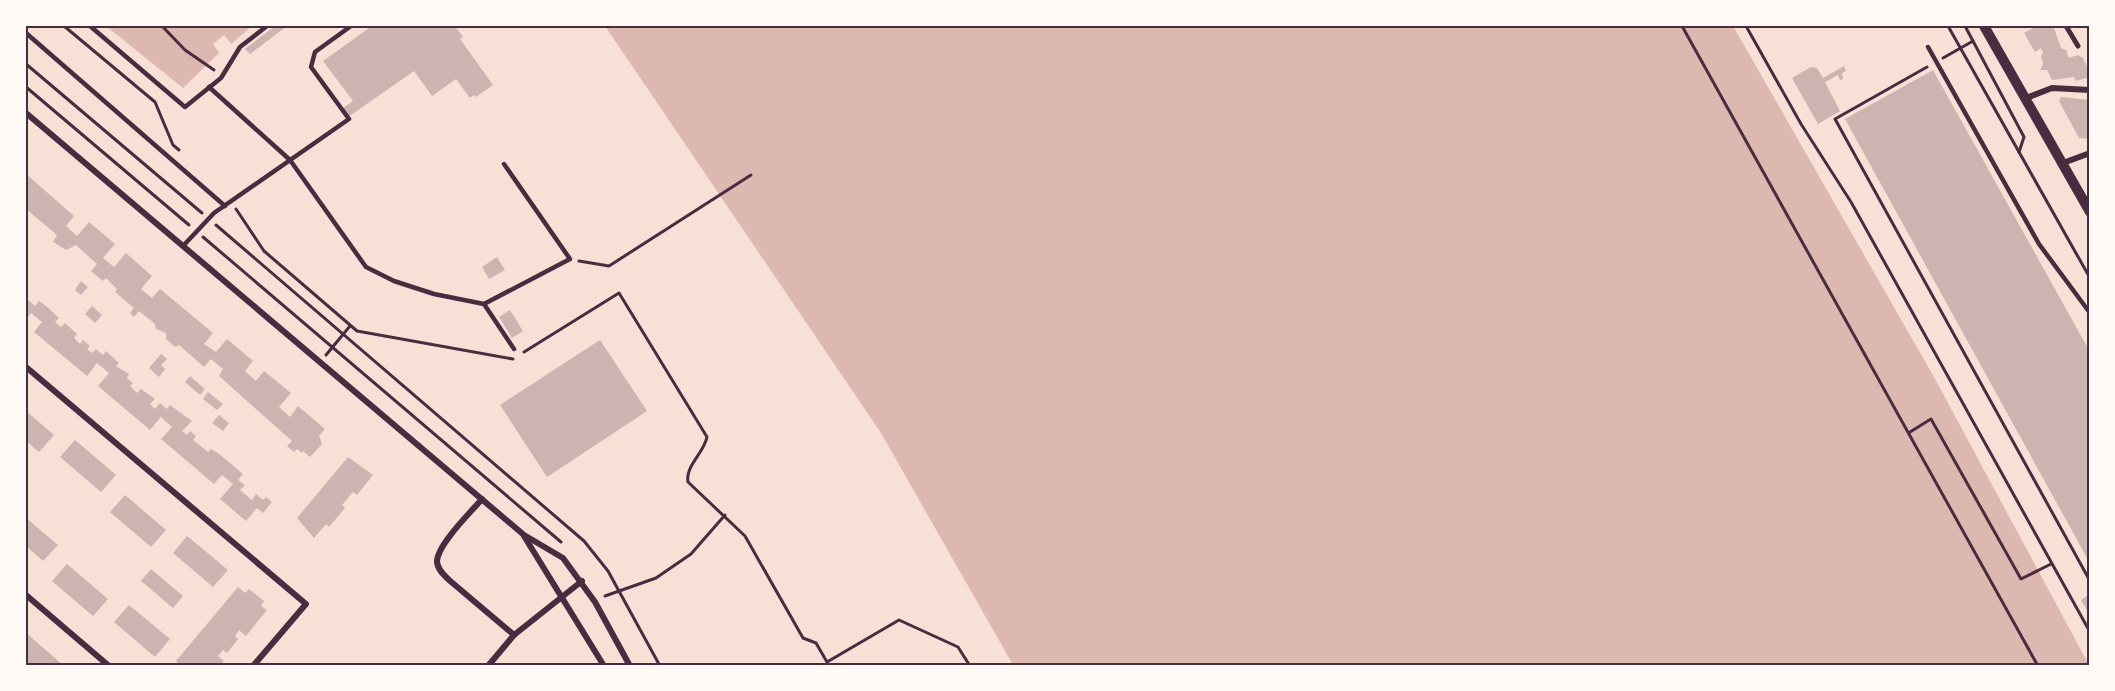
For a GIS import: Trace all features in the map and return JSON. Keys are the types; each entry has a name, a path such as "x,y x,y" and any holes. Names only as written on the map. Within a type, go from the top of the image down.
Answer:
{"street":[{"path":"1984,26 2090,212"},
{"path":"2066,26 2078,46"},
{"path":"2026,98 2052,88 2090,90"},
{"path":"26,113 524,535 552,549 582,581 630,666"},
{"path":"2063,163 2090,153"},
{"path":"26,367 306,604 253,666"},
{"path":"482,499 440,549 437,562 441,573 514,635"},
{"path":"524,535 604,666"},
{"path":"488,666 514,635 582,581"},
{"path":"26,595 109,666"}],"lane":[{"path":"90,26 185,107 221,78 240,47 267,26"},
{"path":"183,246 225,206 349,119 311,67 315,52 351,26"},
{"path":"26,33 225,206"},
{"path":"1928,47 2039,244 2090,314"},
{"path":"209,87 290,160 366,267 434,294 484,304 570,259 504,164"},
{"path":"484,304 514,349"}],"path":[{"path":"64,26 155,102 173,145 182,153"},
{"path":"162,26 185,50 210,66 221,78"},
{"path":"1682,26 1910,432 2038,666"},
{"path":"1746,26 1801,124 1851,202 2090,632"},
{"path":"1948,26 2090,278"},
{"path":"1965,26 2024,137 2019,152"},
{"path":"1939,60 1973,41"},
{"path":"26,64 577,534 596,555 619,590 660,666"},
{"path":"1929,66 1835,119 2090,582"},
{"path":"26,87 562,543"},
{"path":"570,259 609,266 751,176"},
{"path":"231,202 264,251 357,331 511,360 619,293 707,437 703,452 688,470 688,482 745,536 803,638 816,643 827,662 899,620 958,646 970,666"},
{"path":"319,362 350,326"},
{"path":"1910,432 1931,419 2021,579 2051,564"},
{"path":"604,597 656,578 691,554 725,515"},
{"path":"599,589 609,606"}],"shaded area":[{"path":"106,26 252,26 231,44 224,35 213,44 219,53 183,88"},
{"path":"605,26 1733,26 1934,377 2089,665 1013,665 881,433"}],"building":[{"path":"275,26 287,26 250,54 245,49"},
{"path":"372,26 455,26 463,37 460,39 493,85 476,97 474,95 470,98 456,79 432,96 414,71 348,117 342,109 353,101 323,61"},
{"path":"2037,26 2059,26 2054,28 2061,48 2066,50 2069,58 2078,55 2083,58 2087,67 2090,66 2090,77 2076,81 2074,77 2052,80 2047,70 2040,70 2043,64 2041,48 2035,52 2024,33"},
{"path":"1844,66 1846,71 1842,73 1843,79 1840,80 1838,75 1825,82 1840,111 1818,124 1792,78 1811,67 1817,68 1823,78"},
{"path":"1933,70 2090,352 2087,558 1845,119"},
{"path":"2061,97 2090,100 2090,139 2079,138 2059,101"},
{"path":"26,174 74,216 66,226 77,236 89,222 115,244 103,258 114,267 126,253 152,276 141,289 152,298 160,289 213,333 204,344 216,352 227,339 253,361 245,371 256,381 264,371 291,393 279,407 290,417 298,406 325,429 319,436 322,444 310,457 297,449 294,452 287,446 292,441 219,376 223,369 211,359 204,367 179,345 175,347 166,339 166,333 156,329 155,324 139,311 134,317 130,313 134,308 115,292 117,289 106,278 103,281 91,271 97,264 76,245 66,250 53,242 57,235 26,209"},
{"path":"497,257 505,270 489,279 482,267"},
{"path":"81,281 88,287 81,295 75,290"},
{"path":"28,300 35,306 39,301 46,306 59,318 55,322 61,327 65,323 77,334 74,338 80,344 83,340 90,346 87,349 92,353 96,349 103,355 106,351 119,363 116,366 129,374 127,378 133,383 130,386 137,393 141,389 155,399 150,404 155,409 160,403 167,409 170,405 192,421 182,431 187,435 190,431 196,436 193,440 208,452 211,449 218,453 243,474 238,480 245,485 240,490 252,500 256,494 263,500 266,497 272,502 263,513 257,508 246,521 220,499 233,484 222,475 214,484 161,439 172,427 161,417 150,430 98,386 109,373 97,363 87,376 34,332 42,322 31,313 26,319"},
{"path":"92,306 102,315 95,323 85,314"},
{"path":"510,310 523,331 512,338 499,317"},
{"path":"600,340 647,411 547,477 500,405"},
{"path":"161,354 167,359 161,365 165,369 159,377 149,368"},
{"path":"190,376 205,389 200,395 185,382"},
{"path":"208,392 223,404 217,410 203,399"},
{"path":"26,411 54,435 39,452 26,441"},
{"path":"219,415 229,423 223,431 212,423"},
{"path":"75,440 116,475 101,492 60,457"},
{"path":"348,457 373,475 357,495 353,492 342,505 345,508 329,527 326,524 314,538 297,518"},
{"path":"125,495 166,530 151,547 110,512"},
{"path":"26,518 58,545 43,561 26,546"},
{"path":"187,536 228,570 213,587 173,553"},
{"path":"67,564 108,599 93,616 52,581"},
{"path":"151,569 183,596 173,608 141,581"},
{"path":"238,587 245,593 249,589 264,601 261,606 267,610 246,636 239,630 235,636 238,639 227,653 223,650 218,656 224,661 220,666 181,666 176,661"},
{"path":"2090,594 2090,616 2081,600"},
{"path":"129,605 170,639 155,657 114,622"},
{"path":"26,633 64,666 31,666 26,660"}]}
